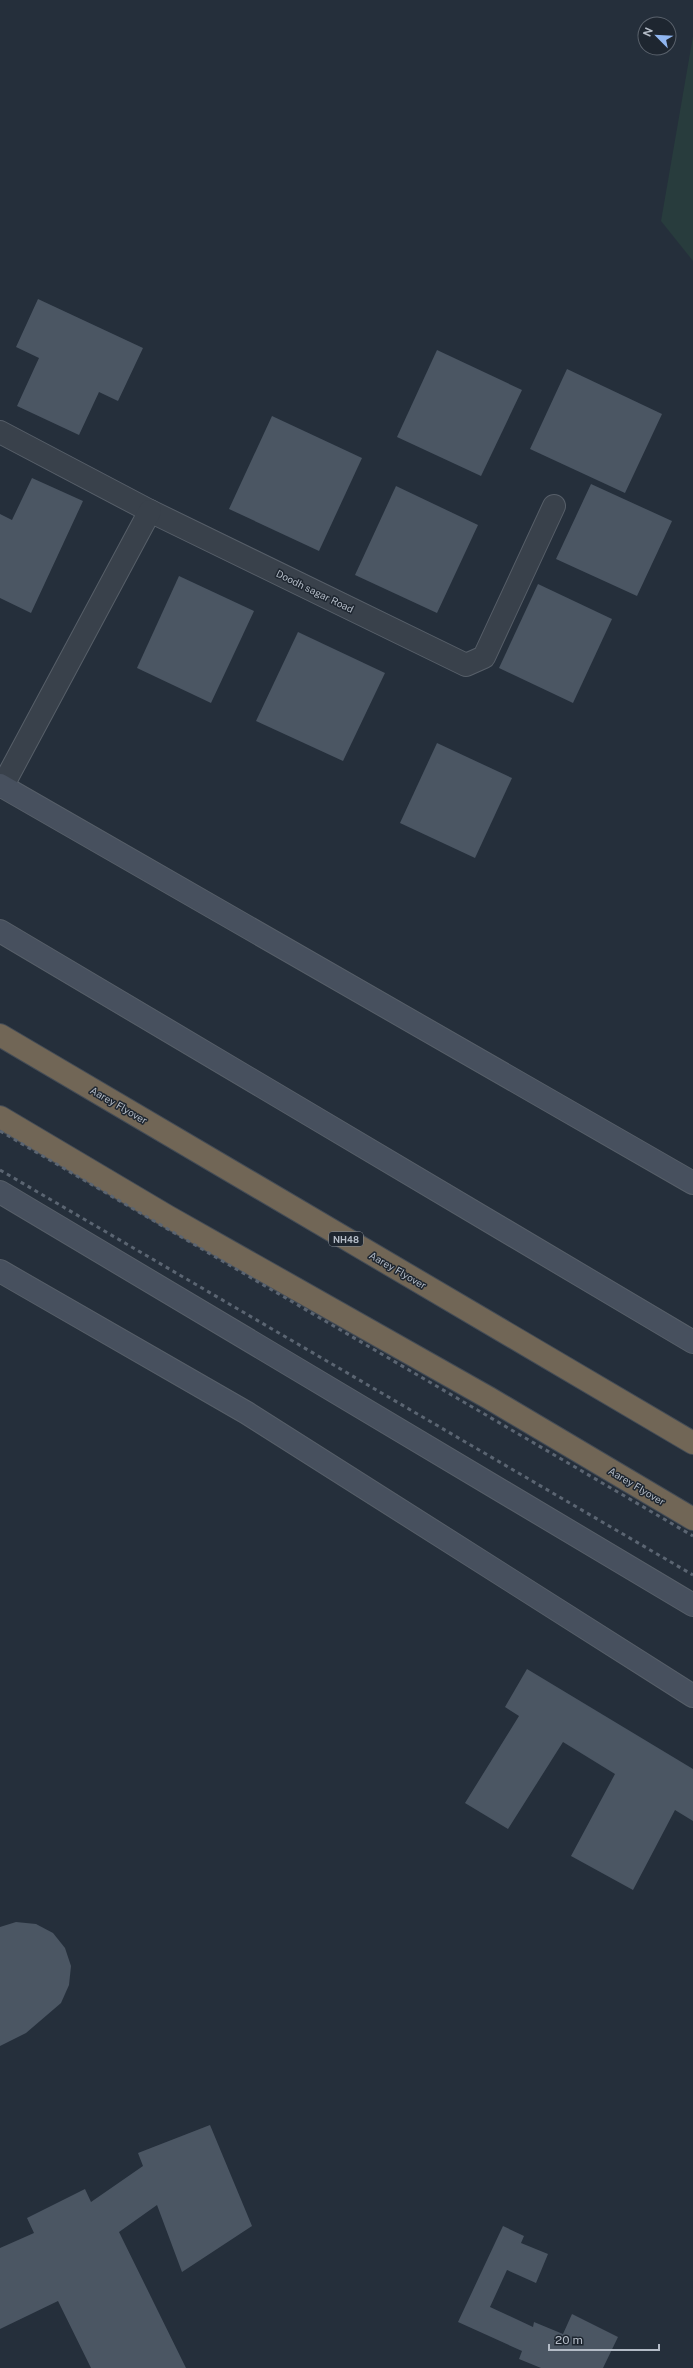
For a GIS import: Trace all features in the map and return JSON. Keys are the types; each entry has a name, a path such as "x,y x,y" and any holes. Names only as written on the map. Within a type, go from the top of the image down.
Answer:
{"highway":[{"name":"Aarey Flyover","path":"0,1035 693,1443"},
{"name":"Aarey Flyover","path":"0,1117 167,1216 488,1398 693,1519"}],"main road":[{"path":"1,786 693,1183"},
{"path":"0,931 693,1342"},
{"path":"0,1192 693,1605"},
{"path":"0,1271 247,1413 693,1696"}],"street":[{"name":"Doodh sagar Road","path":"0,432 150,511 466,665 484,657 554,506"},
{"path":"1,786 150,511"}],"green space":[{"path":"693,36 693,261 661,221"}],"building":[{"path":"38,299 143,348 118,401 99,392 79,435 17,406 39,358 16,347"},
{"path":"437,350 522,390 481,476 397,437"},
{"path":"567,369 662,414 625,493 530,449"},
{"path":"272,416 362,458 319,551 229,509"},
{"path":"32,478 83,501 31,613 0,598 0,514 12,520"},
{"path":"591,484 672,521 637,596 556,559"},
{"path":"396,486 478,525 437,613 355,575"},
{"path":"179,576 254,611 211,703 137,668"},
{"path":"538,584 612,619 573,703 499,668"},
{"path":"298,632 385,673 343,761 256,721"},
{"path":"437,743 512,778 475,858 400,823"},
{"path":"527,1669 693,1769 693,1821 675,1810 633,1890 571,1856 615,1774 563,1742 508,1829 465,1803 519,1716 505,1707"},
{"path":"16,1922 36,1924 53,1933 65,1948 71,1966 69,1985 61,2003 26,2033 0,2046 0,1927"},
{"path":"210,2125 252,2226 182,2272 157,2205 119,2232 186,2368 91,2368 58,2301 0,2329 0,2248 34,2233 27,2218 85,2189 91,2202 143,2166 138,2153"},
{"path":"503,2226 524,2236 521,2243 548,2254 536,2283 507,2270 490,2307 533,2327 534,2322 563,2334 572,2314 618,2337 603,2368 541,2368 519,2359 522,2351 458,2322"}],"railway":[{"path":"0,1131 693,1536"},
{"path":"0,1170 693,1575"}]}
